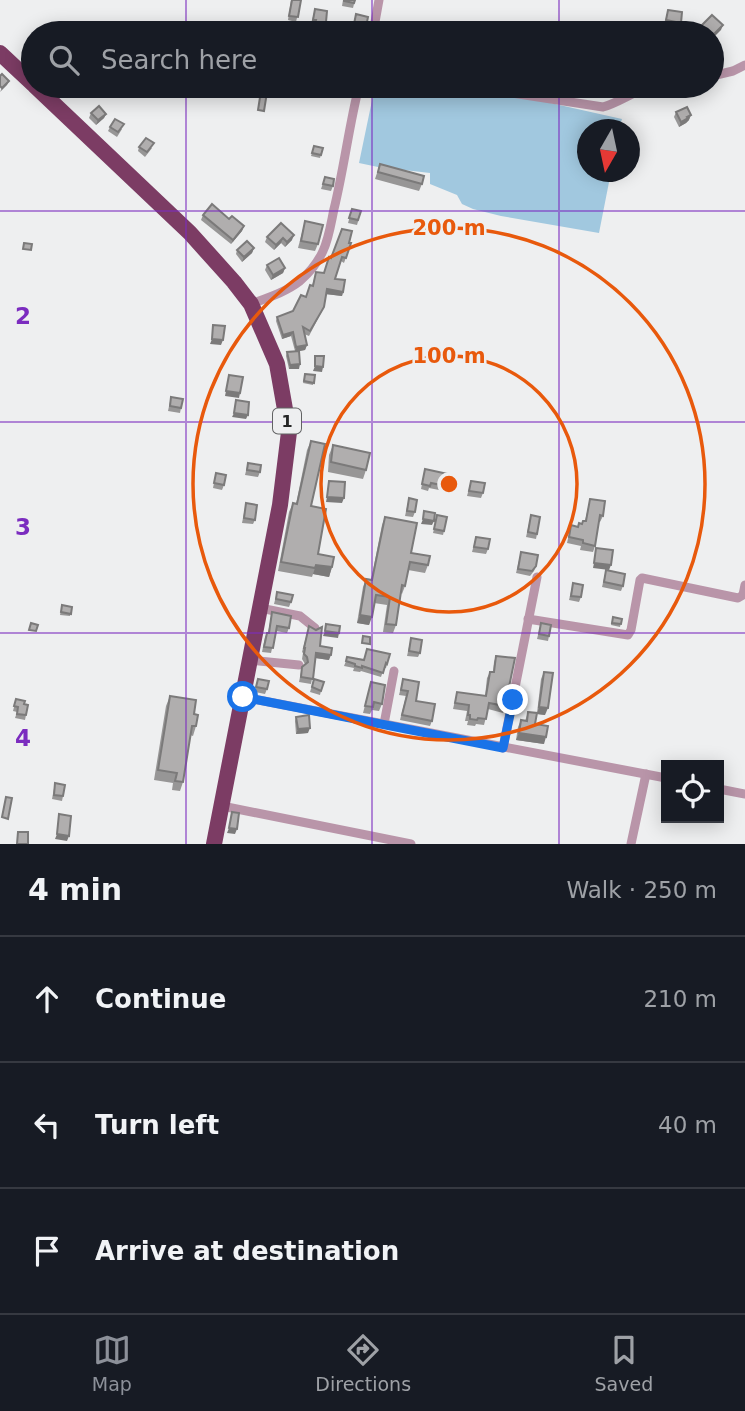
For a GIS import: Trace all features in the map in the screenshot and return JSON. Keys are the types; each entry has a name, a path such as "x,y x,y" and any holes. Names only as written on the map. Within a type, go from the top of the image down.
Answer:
{"highway":[{"name":"1","path":"0,53 21,73"},
{"name":"1","path":"48,98 190,233 234,282 251,304 277,365 289,432 280,505 214,844"}],"street":[{"path":"375,21 379,0"},
{"path":"724,73 745,65"},
{"path":"251,304 299,282 314,267 323,252 340,186 356,98"},
{"path":"544,98 603,107 623,98"},
{"path":"503,748 537,577"},
{"path":"528,620 628,635 642,578 738,597 743,595 745,585"},
{"path":"261,608 300,615 315,628"},
{"path":"250,660 299,665"},
{"path":"384,724 394,671"},
{"path":"243,697 661,777"},
{"path":"631,844 646,774"},
{"path":"724,790 745,794"},
{"path":"222,806 411,844"}],"water":[{"path":"373,98 528,98 622,119 577,119 577,182 609,182 599,233 473,209 462,204 457,195 430,184 430,173 359,163"}],"building":[{"path":"292,0 301,0 298,17 289,16"},
{"path":"315,9 327,11 326,21 313,20"},
{"path":"668,10 682,12 681,21 666,20"},
{"path":"356,14 368,17 367,21 355,21"},
{"path":"712,15 719,21 706,21"},
{"path":"2,74 9,81 2,88 0,76"},
{"path":"260,98 266,98 264,111 258,110"},
{"path":"99,106 106,114 98,120 91,113"},
{"path":"687,107 691,115 681,122 676,112"},
{"path":"115,119 124,124 118,132 110,127"},
{"path":"146,138 154,143 147,152 139,147"},
{"path":"314,146 323,148 321,155 312,153"},
{"path":"380,164 424,176 422,184 378,172"},
{"path":"325,177 334,179 333,186 323,184"},
{"path":"212,204 229,219 232,216 244,226 233,240 203,215"},
{"path":"352,209 361,211 358,220 349,218"},
{"path":"305,221 323,225 318,244 301,241"},
{"path":"281,223 294,235 287,242 283,238 276,245 267,237"},
{"path":"342,229 352,231 346,258 342,257 335,279 345,280 343,292 327,289 324,307 310,331 303,327 307,345 296,347 293,332 283,335 277,317 293,311 301,295 306,297 310,285 313,286 316,272 324,273"},
{"path":"247,241 254,248 244,257 237,250"},
{"path":"24,243 32,244 31,250 23,249"},
{"path":"279,258 285,268 273,275 267,265"},
{"path":"213,325 225,326 223,340 212,339"},
{"path":"299,351 300,364 290,365 287,352"},
{"path":"315,356 324,356 323,367 315,366"},
{"path":"305,374 315,375 314,383 304,381"},
{"path":"229,375 243,377 240,393 226,391"},
{"path":"171,397 183,399 181,408 170,406"},
{"path":"236,400 249,402 248,415 234,413"},
{"path":"311,441 325,444 311,506 326,509 318,554 334,557 332,567 316,565 315,568 281,562 293,503 297,504"},
{"path":"333,445 370,453 366,470 331,462"},
{"path":"248,463 261,465 260,472 247,470"},
{"path":"425,469 448,474 446,486 422,484"},
{"path":"216,473 226,475 224,485 214,483"},
{"path":"329,481 345,482 344,498 327,497"},
{"path":"471,481 485,483 483,493 469,491"},
{"path":"409,498 417,500 415,512 407,511"},
{"path":"590,499 605,501 595,546 569,537 571,525 578,527 579,523 586,521"},
{"path":"246,503 257,505 255,520 244,518"},
{"path":"424,511 435,513 434,521 423,519"},
{"path":"437,515 447,517 444,531 434,529"},
{"path":"531,515 540,517 537,534 528,532"},
{"path":"385,517 417,523 411,553 430,556 428,565 410,562 405,586 402,585 396,625 386,624 390,597 376,595 372,617 360,615 366,579 372,580"},
{"path":"476,537 490,539 488,549 474,547"},
{"path":"596,548 613,550 611,565 594,563"},
{"path":"521,552 538,555 532,571 518,569"},
{"path":"606,570 625,574 623,586 604,582"},
{"path":"573,583 583,585 581,597 571,596"},
{"path":"277,592 293,595 291,602 276,599"},
{"path":"62,605 72,607 71,614 61,612"},
{"path":"272,612 291,616 289,628 277,626 273,648 264,647"},
{"path":"613,617 622,619 621,624 612,623"},
{"path":"31,623 38,625 36,631 29,630"},
{"path":"541,623 551,625 549,636 539,634"},
{"path":"326,624 340,626 339,633 325,631"},
{"path":"309,626 316,630 322,627 320,646 332,648 331,655 316,653 313,679 301,677 302,667 308,662 304,648"},
{"path":"363,636 370,637 370,644 362,643"},
{"path":"411,638 422,640 420,653 409,651"},
{"path":"367,649 390,654 383,673 346,661 347,657 364,660"},
{"path":"496,656 515,658 505,706 489,703 486,719 470,719 469,705 455,703 457,692 486,696"},
{"path":"544,672 553,673 548,708 539,707"},
{"path":"258,679 269,681 267,689 256,687"},
{"path":"314,679 324,682 321,691 312,687"},
{"path":"403,679 419,682 416,701 435,704 432,721 402,715 408,691 401,690"},
{"path":"371,682 385,685 382,704 374,702 373,707 365,706"},
{"path":"170,696 196,700 194,714 198,715 196,726 192,726 183,782 175,781 177,773 158,770"},
{"path":"16,699 25,701 24,704 28,705 26,715 17,714 18,707 14,706"},
{"path":"528,712 537,713 535,724 548,726 546,737 519,733 521,720 527,721"},
{"path":"309,715 310,728 298,729 296,717"},
{"path":"55,783 65,785 63,796 54,795"},
{"path":"6,797 12,798 8,819 2,817"},
{"path":"232,812 239,813 237,829 229,828"},
{"path":"59,814 71,816 69,836 57,834"},
{"path":"18,832 28,832 28,844 17,844"}],"route":[{"path":"243,697 503,748 513,700"}]}
